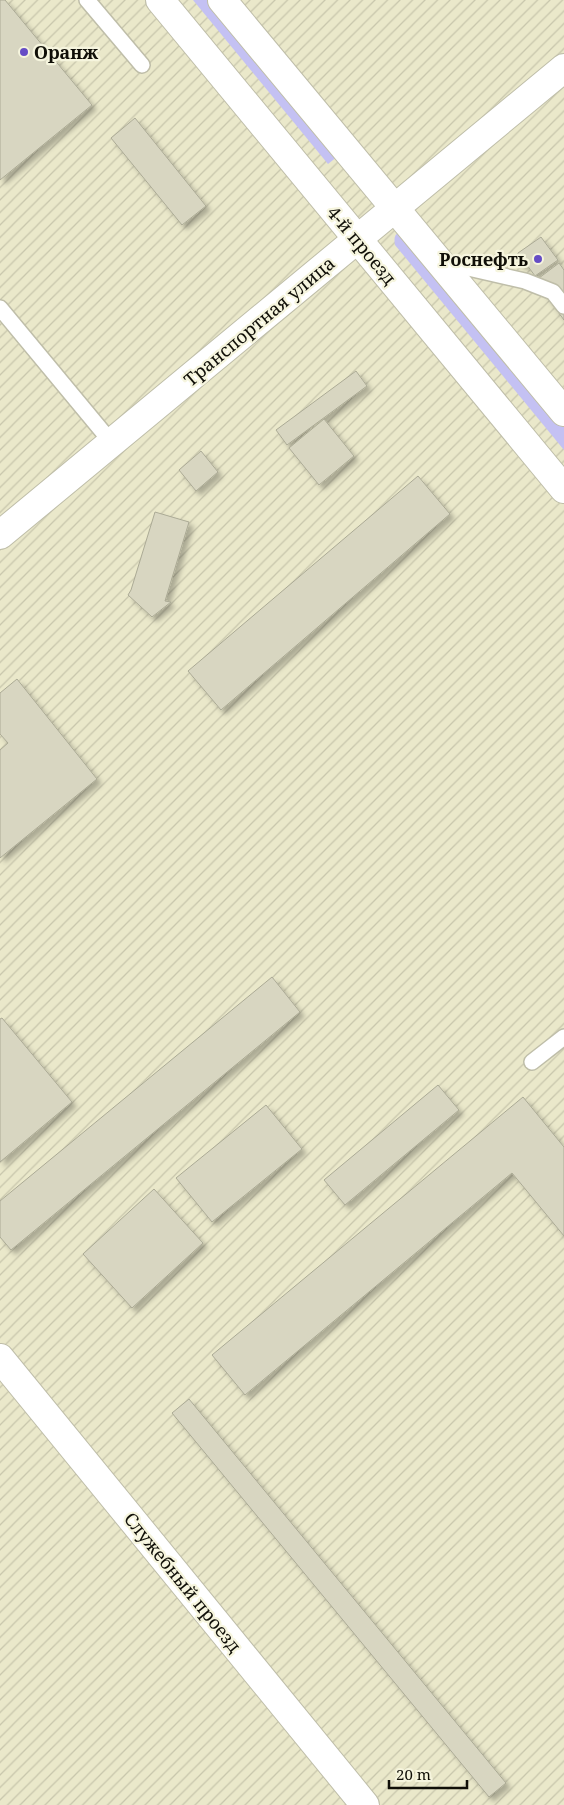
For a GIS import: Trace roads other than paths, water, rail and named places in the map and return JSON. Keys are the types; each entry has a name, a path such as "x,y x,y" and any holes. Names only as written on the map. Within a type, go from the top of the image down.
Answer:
{"street":[{"name":"4-й проезд","path":"160,0 564,489"},
{"path":"222,0 564,412"},
{"name":"Транспортная улица","path":"0,536 564,68"},
{"name":"Служебный проезд","path":"0,1358 365,1805"}],"lane":[{"path":"87,0 142,65"},
{"path":"439,261 525,281 553,292 564,306"},
{"path":"0,308 112,443"},
{"path":"532,1062 564,1037"}],"place":[{"name":"Оранж","path":"24,52"},
{"name":"Роснефть","path":"538,259"}]}
